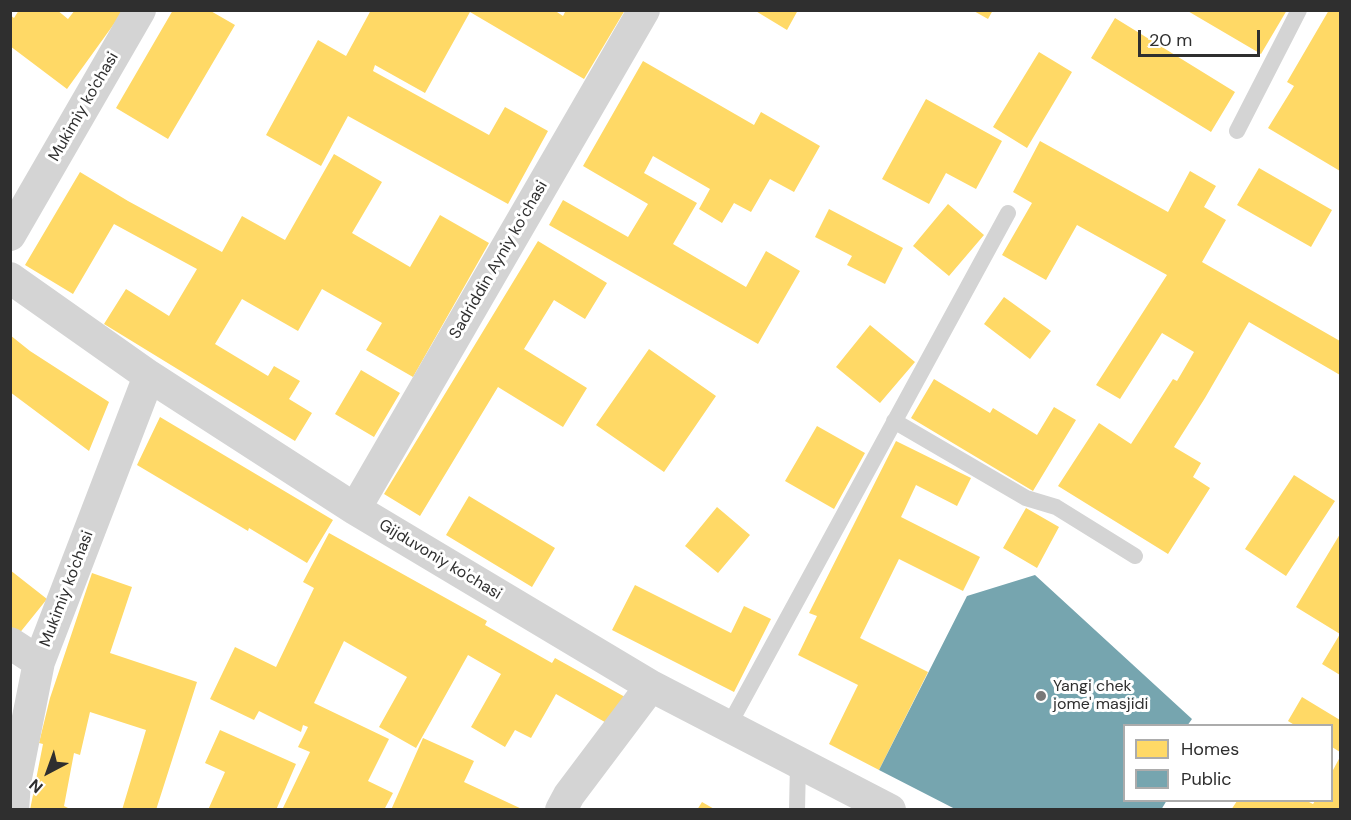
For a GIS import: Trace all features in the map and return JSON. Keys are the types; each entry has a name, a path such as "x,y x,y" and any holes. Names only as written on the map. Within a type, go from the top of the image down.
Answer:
{"street":[{"name":"Mukimiy ko'chasi","path":"10,235 140,10"},
{"name":"Sadriddin Ayniy koʻchasi","path":"355,509 644,10"},
{"name":"Gijduvoniy ko'chasi","path":"10,278 149,376 355,509 651,686 890,810"},
{"name":"Mukimiy ko'chasi","path":"13,810 15,783 39,662 149,376"},
{"path":"10,643 39,662"},
{"path":"561,810 569,795 651,686"}],"lane":[{"path":"1237,131 1299,10"},
{"path":"728,727 1008,213"},
{"path":"894,421 1026,498 1056,507 1135,556"},
{"path":"797,810 798,763"}],"building: Homes":[{"path":"19,10 57,10 68,19 75,10 124,10 67,89 10,46 10,15 14,18"},
{"path":"173,10 209,10 235,25 168,139 116,108"},
{"path":"371,10 554,10 563,16 566,10 625,10 584,79 470,12 425,93 375,65 373,71 489,135 505,107 548,131 508,204 348,116 321,166 266,135 318,40 346,56"},
{"path":"754,10 798,10 787,30"},
{"path":"972,10 993,10 988,19"},
{"path":"1186,10 1287,10 1261,54"},
{"path":"1329,10 1340,10 1340,171 1268,128 1294,86 1287,82"},
{"path":"1115,18 1235,92 1211,132 1091,58"},
{"path":"1039,52 1072,72 1027,148 993,127"},
{"path":"643,61 754,125 761,112 820,146 794,192 770,179 751,212 734,203 722,223 699,209 710,189 653,156 644,173 697,203 673,244 746,287 766,251 800,271 758,344 549,225 563,200 628,237 648,204 583,166"},
{"path":"926,99 1002,141 976,189 946,173 929,204 882,179"},
{"path":"1040,141 1168,212 1190,171 1216,186 1204,207 1226,220 1202,262 1340,341 1340,375 1249,322 1174,447 1201,463 1193,477 1210,488 1168,554 1058,486 1099,423 1131,444 1173,379 1177,381 1194,352 1162,333 1120,399 1096,385 1167,275 1077,225 1046,280 1002,255 1032,203 1013,192"},
{"path":"334,154 382,182 352,233 410,267 440,215 489,243 413,377 366,350 382,323 322,289 298,331 242,299 215,344 268,376 274,366 300,381 289,399 312,413 295,441 104,324 126,289 169,316 197,269 114,224 73,294 25,265 80,172 222,252 242,216 285,240"},
{"path":"1259,168 1332,210 1311,247 1237,205"},
{"path":"948,204 984,235 949,276 913,246"},
{"path":"829,209 903,248 885,284 847,265 852,256 815,237"},
{"path":"538,241 607,283 585,319 554,300 524,349 587,388 563,427 498,387 420,516 384,494"},
{"path":"1004,297 1051,331 1030,359 984,324"},
{"path":"870,325 915,362 880,403 836,367"},
{"path":"10,335 30,351 109,402 89,451 10,392"},
{"path":"649,349 716,396 664,472 596,425"},
{"path":"361,370 400,393 374,437 335,414"},
{"path":"934,379 990,413 993,408 1037,435 1054,407 1076,420 1033,491 911,418"},
{"path":"160,417 333,520 307,563 137,465"},
{"path":"817,426 865,453 834,509 785,481"},
{"path":"896,441 971,478 957,506 916,485 901,517 980,557 963,591 899,559 860,638 928,672 879,770 829,744 858,685 798,655 817,616 809,613"},
{"path":"1294,475 1335,501 1286,576 1245,549"},
{"path":"469,496 555,548 532,587 446,535"},
{"path":"717,507 750,535 718,573 685,546"},
{"path":"1026,508 1059,527 1037,568 1003,548"},
{"path":"329,533 487,621 485,625 552,663 555,658 625,697 610,725 556,694 531,738 515,730 505,747 471,727 501,674 468,655 416,748 379,727 407,677 344,641 314,703 389,739 368,781 393,793 384,810 282,810 310,752 298,747 308,727 303,725 301,732 259,711 254,720 210,699 235,647 276,667 314,588 303,582"},
{"path":"1340,534 1340,634 1296,607"},
{"path":"10,570 47,599 18,635 10,629"},
{"path":"92,573 132,587 110,653 197,682 156,810 122,810 146,730 90,712 80,755 74,753 64,806 72,810 30,810 43,744 39,743 50,698"},
{"path":"635,585 731,633 744,606 771,619 734,692 612,630"},
{"path":"1340,634 1340,675 1322,664"},
{"path":"1302,697 1340,720 1340,752 1333,748 1333,724 1293,724 1288,721"},
{"path":"220,730 296,764 276,810 208,810 225,772 205,763"},
{"path":"423,738 474,761 464,782 524,810 391,810"},
{"path":"1340,757 1340,810 1231,810 1236,802 1309,802 1313,804 1314,802 1333,802 1333,770"},
{"path":"702,802 716,810 697,810"}],"building: Public":[{"name":"Yangi chek jome' masjidi","path":"1035,575 1192,719 1188,724 1123,724 1123,802 1166,802 1161,810 957,810 879,770 967,596"}],"place":[{"name":"Yangi chek jome' masjidi","path":"1041,696"}]}
